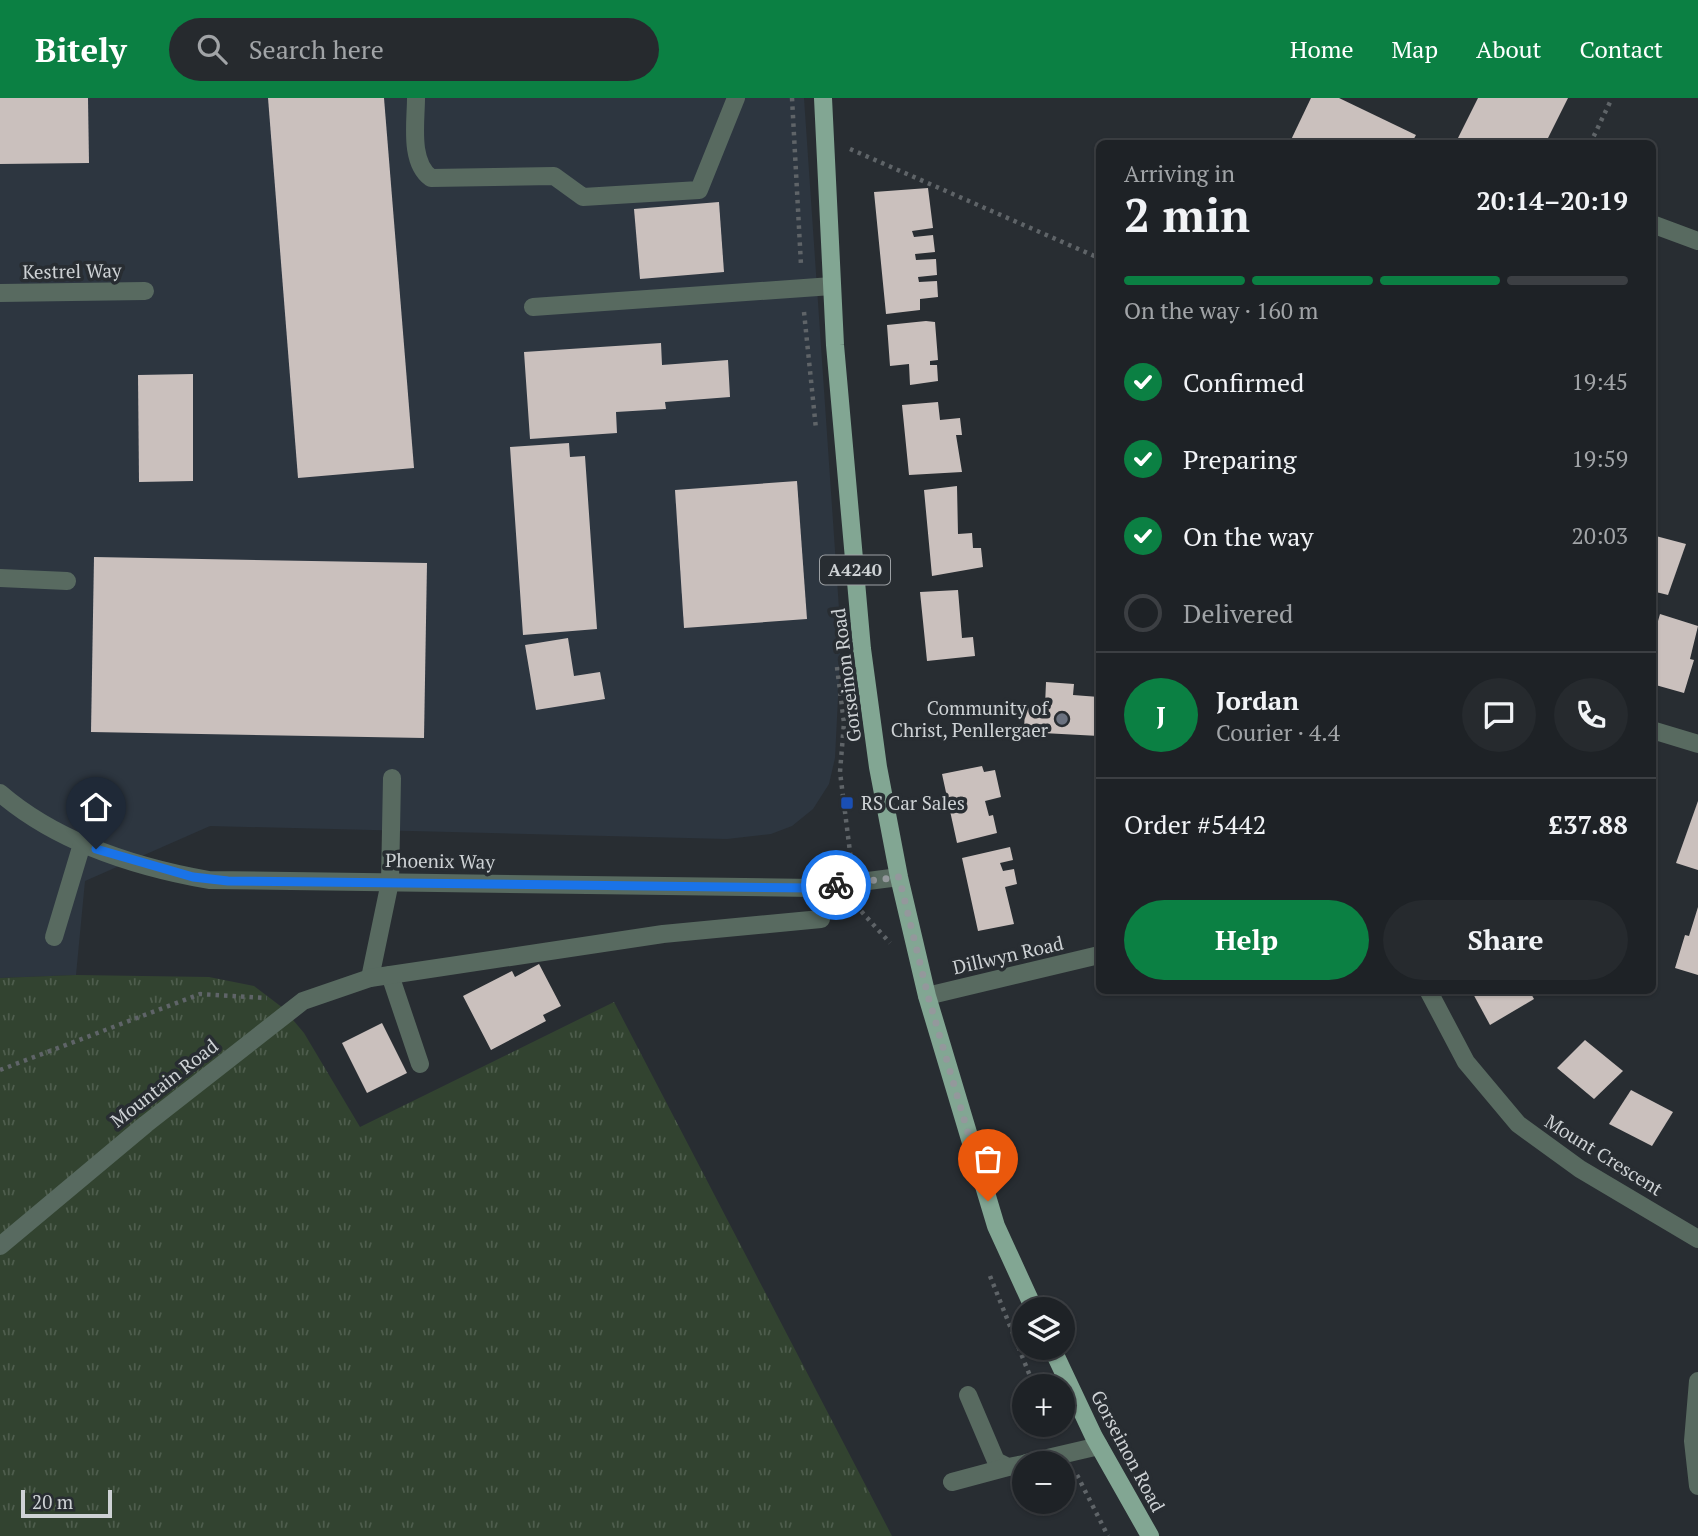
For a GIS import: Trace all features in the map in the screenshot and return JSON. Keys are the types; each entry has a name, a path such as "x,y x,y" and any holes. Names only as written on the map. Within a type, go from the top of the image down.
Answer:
{"main road":[{"name":"Gorseinon Road","path":"823,98 832,286 862,649 878,767 899,877 928,996 996,1226 1029,1297"},
{"name":"Gorseinon Road","path":"1058,1360 1099,1446 1150,1536"}],"street":[{"path":"416,98 418,156 424,172 431,178 554,176 583,197 699,190 736,98"},
{"path":"1656,225 1698,241"},
{"path":"533,307 832,286"},
{"name":"Kestrel Way","path":"0,293 145,291"},
{"path":"0,578 67,581"},
{"path":"1656,731 1698,744"},
{"path":"370,978 390,882 392,778"},
{"name":"Phoenix Way","path":"0,793 46,826 82,844 136,863 209,880 814,888 899,877"},
{"path":"54,937 82,844"},
{"name":"Mountain Road","path":"0,1246 146,1124 303,1001 370,978 663,934 821,919"},
{"name":"Dillwyn Road","path":"928,996 1096,956"},
{"path":"390,975 420,1064"},
{"name":"Mount Crescent","path":"1430,994 1466,1062 1518,1124 1580,1169 1698,1239"},
{"path":"1698,1381 1693,1441 1698,1486"},
{"path":"968,1395 996,1461 1012,1464"},
{"path":"1075,1452 1099,1446"},
{"path":"952,1482 1012,1467"}],"path":[{"path":"1592,140 1612,98"},
{"path":"825,138 1096,257"},
{"path":"0,1070 200,994 303,1001"},
{"path":"1075,1472 1108,1536"}],"shaded area":[{"path":"0,98 804,98 841,638 835,758 829,784 813,809 792,826 771,834 727,839 210,826 85,881 76,975 0,978"}],"green space":[{"path":"76,975 209,977 254,986 283,1008 304,1033 360,1127 614,1002 892,1536 0,1536 0,978"}],"building":[{"path":"0,98 88,98 89,163 0,164"},
{"path":"268,98 384,98 414,468 298,478"},
{"path":"1311,98 1339,98 1416,135 1413,140 1291,140"},
{"path":"1478,98 1568,98 1547,140 1457,140"},
{"path":"928,188 933,228 912,231 914,237 933,235 935,252 915,254 916,260 936,259 937,275 918,277 919,282 937,281 938,297 920,299 920,310 886,314 874,192"},
{"path":"719,202 724,272 640,279 634,209"},
{"path":"935,322 938,360 930,361 930,365 937,365 938,381 910,385 909,364 890,366 887,325"},
{"path":"661,343 662,365 728,360 730,397 665,402 666,409 616,412 617,433 530,439 524,352"},
{"path":"193,374 193,481 139,482 138,375"},
{"path":"938,402 940,420 960,418 962,435 956,435 962,472 909,475 902,405"},
{"path":"569,443 570,457 585,456 597,629 523,635 510,447"},
{"path":"797,481 807,619 684,628 675,490"},
{"path":"957,486 958,534 972,533 973,548 981,548 983,567 932,576 924,490"},
{"path":"1656,536 1686,544 1668,595 1656,592"},
{"path":"94,557 427,563 424,738 91,732"},
{"path":"958,590 962,638 973,637 975,656 927,661 920,592"},
{"path":"1660,614 1698,626 1690,659 1694,660 1684,693 1656,685 1656,628"},
{"path":"568,638 574,676 600,672 605,699 536,710 525,645"},
{"name":"Community of Christ, Penllergaer","path":"1046,682 1074,684 1073,695 1096,697 1096,736 1024,732 1025,705 1045,706"},
{"path":"982,766 984,772 995,770 1001,797 985,801 989,816 993,815 997,833 957,843 942,774"},
{"path":"1698,801 1698,870 1676,863"},
{"path":"1010,847 1013,860 1000,863 1003,871 1014,869 1017,884 1005,887 1014,924 978,931 962,858"},
{"path":"1698,907 1698,975 1675,968 1685,935 1689,936"},
{"path":"539,964 561,1006 543,1015 546,1021 491,1050 463,996 512,971 515,977"},
{"path":"1473,994 1531,994 1534,999 1490,1025"},
{"path":"382,1023 407,1073 367,1093 342,1043"},
{"path":"1585,1040 1623,1071 1594,1099 1557,1068"},
{"path":"1631,1090 1673,1112 1652,1146 1609,1124"}],"way so far":[{"path":"836,885 899,877 928,996 988,1201"}],"place":[{"name":"Community of Christ, Penllergaer","path":"1062,719"},
{"name":"RS Car Sales","path":"847,803"}],"route":[{"path":"96,849 136,863 193,877 246,882 814,888 836,885"}]}
